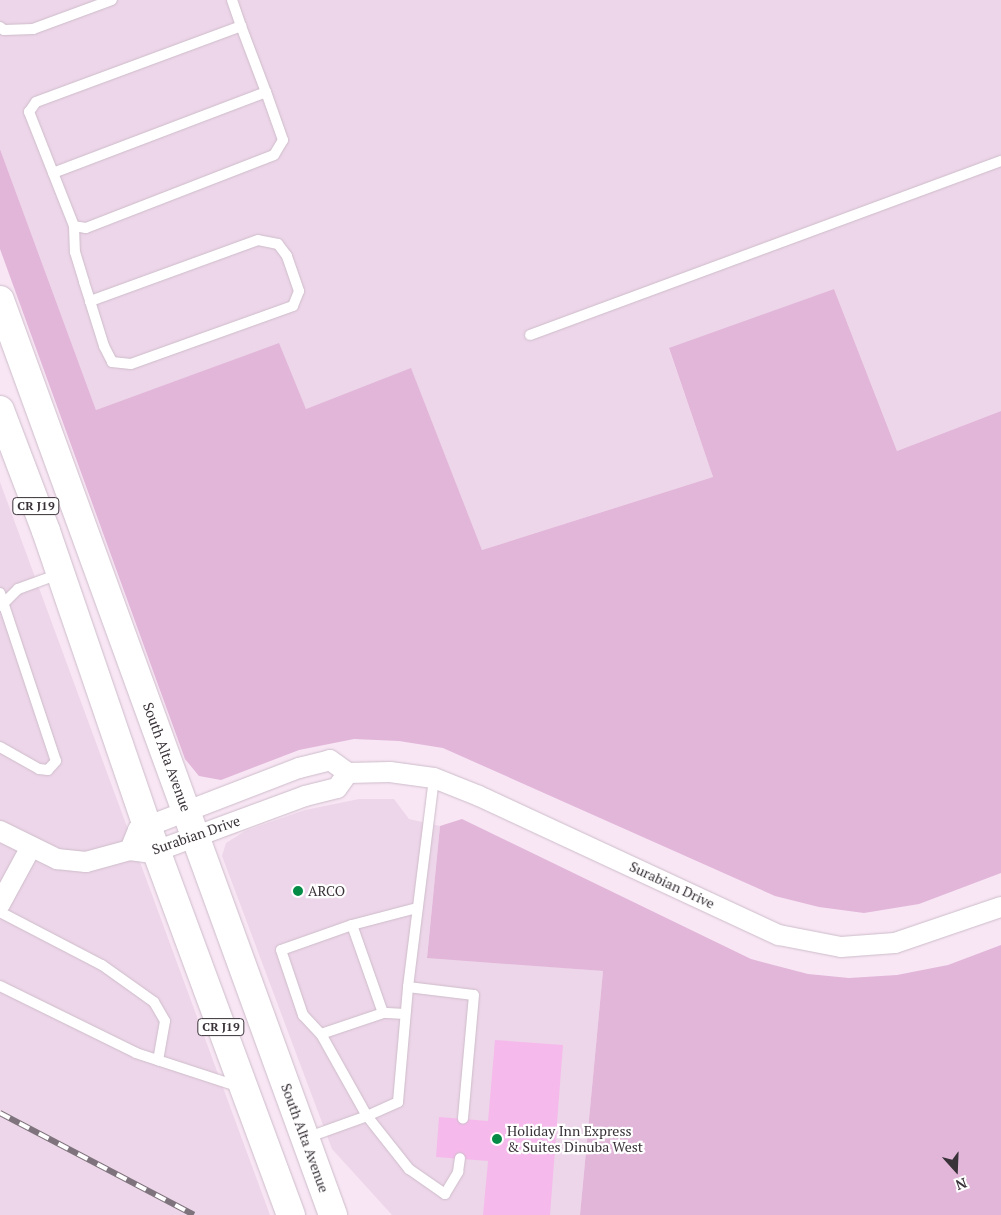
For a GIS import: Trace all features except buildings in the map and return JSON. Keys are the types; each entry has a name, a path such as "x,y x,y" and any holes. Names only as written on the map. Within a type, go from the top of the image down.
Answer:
{"main road":[{"name":"South Alta Avenue","path":"0,300 333,1215"},
{"name":"CR J19","path":"0,410 147,826 143,851 244,1088 291,1215"}],"street":[{"name":"Surabian Drive","path":"147,826 186,810 330,760 348,772 390,772 434,778 479,796 779,935 841,947 895,943 1001,907"},
{"name":"Surabian Drive","path":"0,831 57,859 86,862 143,851 194,837 305,796 337,788 348,772"},
{"path":"0,904 31,847"}],"lane":[{"path":"0,27 4,30 34,29 112,0"},
{"path":"74,226 86,228 274,155 283,140 232,0"},
{"path":"90,301 258,240 278,244 287,256 299,291 293,306 131,364 112,362 90,301 75,252 74,226 29,112 36,102 241,26"},
{"path":"53,173 266,92"},
{"path":"530,335 1001,161"},
{"path":"0,747 39,769 48,770 56,761 1,600 18,589 59,574"},
{"path":"305,1138 367,1116 398,1102 408,987 434,778"},
{"path":"417,908 352,925 281,950 304,1015 320,1034 367,1116 410,1169 445,1194 458,1172 460,1158"},
{"path":"0,912 102,965 154,1002 164,1021 158,1060"},
{"path":"352,925 383,1013"},
{"path":"0,986 136,1053 244,1088"},
{"path":"408,987 474,995 463,1119"},
{"path":"320,1034 383,1013 405,1014"}],"shaded area":[{"path":"0,0 1001,0 1001,411 897,451 834,289 669,349 713,477 482,550 411,369 306,409 278,344 96,410 0,149"},
{"path":"0,149 96,410 279,343 306,409 411,368 482,550 713,477 669,348 834,289 897,451 1001,411 1001,873 919,904 864,913 819,907 775,896 443,748 399,741 354,739 299,750 221,780 199,776 185,759 0,249"},
{"path":"0,482 270,1215 0,1215"},
{"path":"359,799 394,799 409,819 440,826 427,957 603,971 580,1215 392,1215 332,1149 222,856 226,843 245,831 305,810"},
{"path":"462,819 751,959 808,974 849,978 897,975 948,965 1001,945 1001,1215 580,1215 603,971 427,958 440,826"}],"railway":[{"path":"0,1113 194,1215"}],"place":[{"name":"ARCO","path":"298,891"},
{"name":"Holiday Inn Express & Suites Dinuba West","path":"497,1139"}]}
